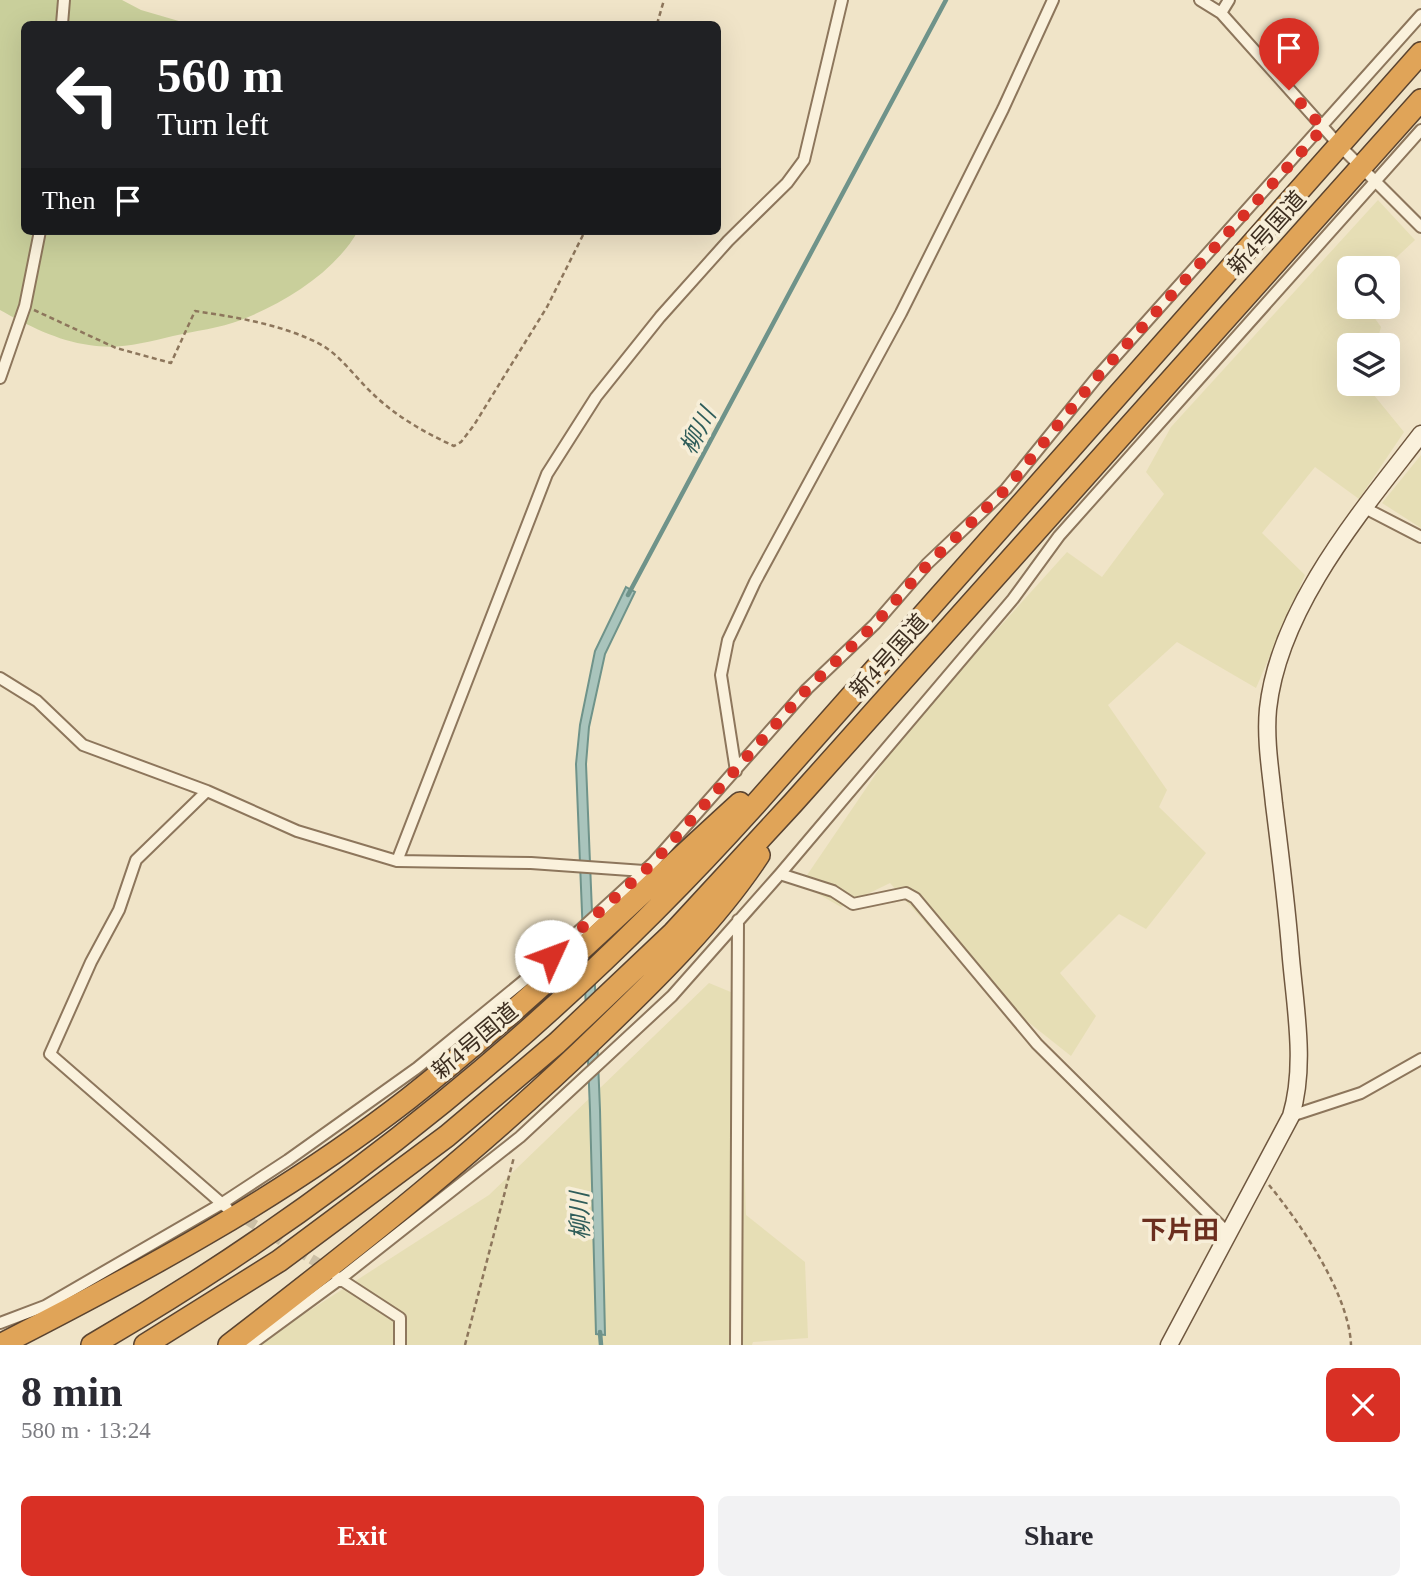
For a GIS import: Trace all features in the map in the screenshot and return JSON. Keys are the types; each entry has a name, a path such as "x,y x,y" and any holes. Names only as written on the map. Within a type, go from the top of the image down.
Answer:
{"highway":[{"name":"新4号国道","path":"92,1345 173,1297 322,1198 432,1112 542,1019 696,870 1421,53"},
{"name":"新4号国道","path":"145,1345 279,1261 447,1136 557,1043 673,933 1368,175 1421,100"},
{"path":"0,1345 122,1282 235,1213 406,1100 525,1003 825,726"},
{"path":"229,1345 329,1271 433,1186 516,1113 638,996 738,887 793,803"}],"street":[{"path":"62,21 64,0"},
{"path":"397,861 547,474 596,397 660,317 728,241 787,183 803,160 842,0"},
{"path":"736,771 721,675 728,640 755,582 901,313 1054,0"},
{"path":"1200,0 1221,13 1323,128 1421,227"},
{"path":"1221,13 1229,0"},
{"path":"0,1322 45,1306 235,1213 532,974 644,871 807,689 875,624 928,564 1006,489 1097,377 1323,128 1421,15"},
{"path":"250,1345 329,1271 520,1137 672,996 780,874 1013,599 1059,536 1368,175 1421,130"},
{"path":"0,378 25,306 39,235"},
{"path":"1169,1345 1291,1116 1297,1094 1297,1035 1270,767 1268,710 1277,667 1303,602 1346,532 1421,434"},
{"path":"1365,508 1421,537"},
{"path":"0,678 37,701 83,745 207,791 297,831 397,861 519,862 644,871"},
{"path":"207,791 136,860 119,910 91,962 50,1054 235,1213"},
{"path":"780,874 833,891 853,904 906,894 915,898 1037,1044 1092,1101 1184,1187 1228,1234"},
{"path":"736,1345 738,920"},
{"path":"1291,1116 1361,1093 1421,1059"},
{"path":"329,1271 400,1318 400,1345"}],"path":[{"path":"658,21 664,0"},
{"path":"25,306 116,348 171,363 195,311 243,318 317,342 345,363 372,394 416,425 454,446 461,442 474,425 548,307 583,235"},
{"path":"465,1345 520,1137"},
{"path":"1260,1175 1292,1212 1337,1292 1350,1323 1351,1345"}],"shaded area":[{"path":"1378,200 1415,240 1398,256 1337,256 1337,319 1375,319 1381,327 1379,333 1337,333 1337,396 1375,396 1404,432 1359,499 1315,467 1262,533 1305,575 1256,688 1177,642 1108,705 1167,790 1159,807 1206,853 1146,929 1119,914 1060,973 1096,1016 1071,1056 979,983 890,883 841,907 801,884 903,734 1067,552 1102,577 1164,494 1146,472 1171,427"},
{"path":"1421,455 1421,528 1382,503"},
{"path":"709,983 738,995 746,1215 805,1262 808,1338 753,1342 752,1345 256,1345 489,1195"}],"green space":[{"path":"0,0 122,0 141,10 179,21 21,21 21,235 355,235 322,273 274,305 225,325 141,343 110,347 77,343 43,332 0,310"}],"water":[{"path":"626,587 635,592 605,654 589,727 586,764 600,1110 605,1335 596,1334 576,764 580,725 595,651"}],"waterway":[{"name":"柳川","path":"628,595 946,0"},
{"name":"柳川","path":"600,1332 601,1345"}],"tunnel":[{"path":"247,1220 318,1263"}],"district":[{"name":"下片田","path":"1180,1230"}],"route":[{"path":"551,956 653,863 807,689 875,624 928,564 1006,489 1056,423 1323,128 1289,90"}]}
